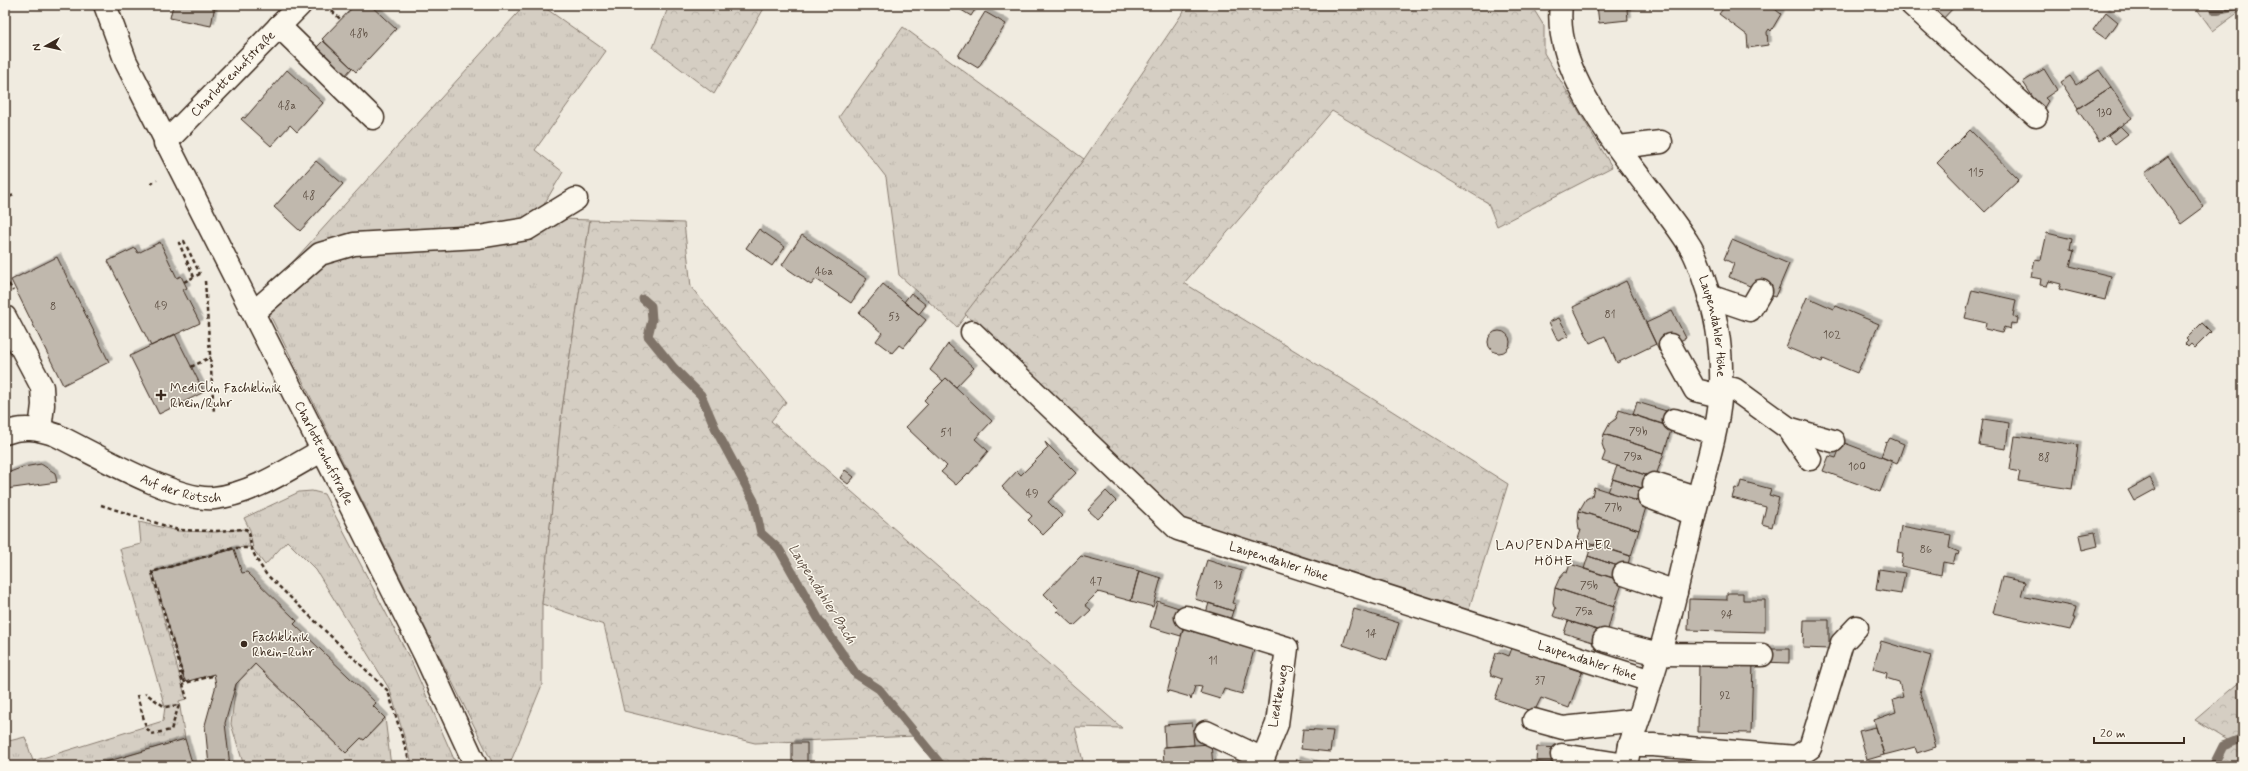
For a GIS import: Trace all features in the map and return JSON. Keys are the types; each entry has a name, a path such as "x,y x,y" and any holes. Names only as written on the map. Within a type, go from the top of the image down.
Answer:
{"street":[{"name":"Charlottenhofstraße","path":"104,5 126,62 165,143 254,312 323,450 424,653 476,766"},
{"name":"Charlottenhofstraße","path":"165,143 300,5"},
{"name":"Laupendahler Höhe","path":"1561,5 1559,17 1561,38 1567,58 1598,119 1690,244 1709,296 1716,326 1720,391 1714,433 1678,585 1627,759"},
{"path":"1912,5 2036,116"},
{"path":"279,26 373,118"},
{"path":"1619,147 1661,142"},
{"path":"254,312 320,254 354,244 479,237 527,229 576,200"},
{"path":"1709,296 1750,310 1761,291"},
{"path":"5,317 42,387 43,405 40,430"},
{"name":"Laupendahler Höhe","path":"972,332 1178,529 1651,681"},
{"path":"1670,345 1695,390 1720,391 1734,389 1788,428 1810,459"},
{"path":"1674,420 1714,433"},
{"path":"1788,428 1833,441"},
{"name":"Auf der Rötsch","path":"5,433 28,429 40,430 56,435 162,486 191,496 213,498 236,493 269,479 323,450"},
{"path":"1651,490 1696,506"},
{"path":"1626,568 1678,585"},
{"name":"Liedtkeweg","path":"1186,616 1287,648 1276,724 1261,762"},
{"path":"1562,754 1627,759 1654,745 1796,757 1810,748 1842,643 1857,627"},
{"path":"1604,640 1661,647 1761,648"},
{"path":"1534,720 1563,728 1638,720"},
{"path":"1206,732 1261,762"}],"path":[{"path":"326,5 341,20"},
{"path":"5,201 13,195"},
{"path":"184,282 194,277 200,274 184,241 179,243 194,277"},
{"path":"204,272 214,413"},
{"path":"191,367 210,357"},
{"path":"101,505 178,530 215,531 243,528 249,531 251,548 266,574 388,691 411,766"},
{"path":"212,676 185,683 152,572 234,548 251,548"},
{"path":"183,673 180,674 187,699"},
{"path":"137,695 146,727 151,734 171,730 179,705 165,707 145,692"}],"green space":[{"path":"525,5 541,5 606,51 535,150 563,172 536,218 590,220 562,410 542,604 542,685 509,766 494,766 261,297"},
{"path":"669,5 766,5 714,94 653,48"},
{"path":"1188,5 1531,5 1544,26 1544,53 1612,167 1497,226 1488,203 1332,111 1184,283 1346,382 1508,484 1468,612 1177,519 965,314 1084,159"},
{"path":"2194,5 2243,5 2243,9 2213,31"},
{"path":"903,27 1084,159 957,327 899,275 886,177 839,117"},
{"path":"590,220 684,223 691,287 786,402 771,421 1122,728 1075,727 1084,766 937,766 915,736 755,743 624,711 604,625 542,604 562,410"},
{"path":"312,491 324,494 412,663 457,766 413,766 390,690 316,570 287,541 265,565 253,549 250,530 244,518 299,492"},
{"path":"139,522 178,531 215,532 243,529 248,532 250,547 234,548 151,572 186,699 179,701 185,739 92,766 7,766 5,742 25,737 33,761 163,721 165,707 120,549 141,544"},
{"path":"255,664 346,753 361,738 364,740 385,718 391,766 244,766 231,724 236,684"},
{"path":"2243,679 2243,766 2216,766 2229,741 2195,720"}],"building":[{"path":"173,5 215,5 211,26 170,18"},
{"path":"355,5 370,5 396,29 356,72 322,39"},
{"path":"953,5 978,5 971,16"},
{"path":"1597,5 1642,5 1642,7 1627,9 1628,20 1599,23"},
{"path":"1726,5 1770,5 1781,14 1771,31 1769,29 1767,32 1768,45 1748,48 1747,35 1719,14"},
{"path":"1919,5 1956,5 1939,23"},
{"path":"985,12 1006,24 978,68 958,56"},
{"path":"2106,12 2118,22 2106,39 2093,30"},
{"path":"323,41 352,68 343,78 313,51"},
{"path":"2044,69 2057,90 2045,98 2048,101 2042,111 2023,82"},
{"path":"287,70 323,103 297,132 290,125 271,146 241,119 243,117 245,118"},
{"path":"2099,70 2111,87 2078,108 2061,82 2070,76 2076,85"},
{"path":"2111,87 2132,118 2099,141 2077,109"},
{"path":"2120,126 2128,134 2115,144 2108,135"},
{"path":"1970,130 2019,180 1985,212 1937,163"},
{"path":"2168,156 2204,207 2181,224 2145,173"},
{"path":"316,161 343,184 300,231 274,207"},
{"path":"759,229 785,247 772,266 746,248"},
{"path":"2047,233 2072,239 2070,250 2074,251 2070,266 2111,276 2105,300 2059,289 2061,284 2049,281 2047,286 2040,285 2041,279 2031,277 2035,259 2041,260"},
{"path":"802,235 867,279 851,303 816,279 811,285 782,265"},
{"path":"1732,240 1789,264 1775,297 1729,277 1734,264 1724,259"},
{"path":"160,242 177,278 181,276 187,288 183,290 200,323 151,346 108,261 135,248 138,253"},
{"path":"57,257 109,362 63,385 11,280"},
{"path":"1626,281 1656,344 1617,363 1605,336 1590,343 1573,307"},
{"path":"883,284 926,320 903,348 899,345 892,353 876,341 882,333 859,313"},
{"path":"1972,290 2016,300 2013,316 2018,318 2017,324 2011,323 2010,329 2004,327 2002,333 1985,329 1986,323 1965,318"},
{"path":"911,293 926,305 919,314 904,302"},
{"path":"1807,297 1834,309 1836,306 1879,324 1857,373 1823,359 1822,362 1786,347"},
{"path":"1672,311 1686,338 1659,351 1646,323"},
{"path":"1559,318 1569,336 1558,341 1549,322"},
{"path":"2202,323 2211,332 2195,348 2191,344 2188,347 2185,344 2188,341 2186,339"},
{"path":"1499,331 1507,334 1510,342 1507,350 1499,353 1491,350 1488,342 1491,334"},
{"path":"175,334 204,392 159,414 130,356"},
{"path":"948,344 974,368 956,387 946,378 943,381 930,370"},
{"path":"946,378 992,421 975,439 988,451 969,474 968,473 956,485 941,472 947,466 906,427 928,404 924,400"},
{"path":"1637,402 1676,414 1671,427 1633,415"},
{"path":"1619,410 1672,427 1664,453 1604,434 1610,423 1616,419"},
{"path":"1983,419 2009,423 2006,449 1979,445"},
{"path":"1604,434 1664,453 1655,478 1602,461 1605,453 1602,444"},
{"path":"2015,436 2078,445 2072,489 2018,481 2020,472 2010,470"},
{"path":"1890,438 1904,444 1897,464 1881,457 1886,442 1887,443"},
{"path":"1045,442 1076,473 1048,502 1062,516 1043,535 1028,520 1032,516 1002,487 1017,471 1021,475 1048,448"},
{"path":"1842,442 1892,461 1880,492 1823,471 1829,456 1836,458"},
{"path":"41,464 55,473 57,482 6,489 5,474 23,467"},
{"path":"1617,466 1655,478 1651,491 1612,479"},
{"path":"845,470 854,477 848,484 840,478"},
{"path":"2150,478 2156,489 2134,501 2128,490"},
{"path":"1613,479 1651,491 1647,504 1608,492"},
{"path":"1741,481 1771,489 1769,495 1779,498 1772,527 1762,524 1766,507 1732,498 1735,488 1739,489"},
{"path":"1594,487 1647,504 1639,530 1579,511 1586,499 1592,496"},
{"path":"1106,491 1116,501 1098,519 1088,510"},
{"path":"1579,511 1639,530 1631,556 1578,539 1581,530 1579,530 1578,521"},
{"path":"1901,526 1951,535 1949,548 1959,552 1958,555 1956,554 1953,564 1943,562 1941,575 1901,566 1903,553 1897,552"},
{"path":"2095,532 2098,546 2082,550 2079,535"},
{"path":"1592,544 1630,556 1627,569 1588,556"},
{"name":"Fachklinik Rhein-Ruhr","path":"234,549 242,573 247,572 297,621 294,624 376,703 373,706 385,718 364,740 361,738 346,753 255,664 236,684 225,723 230,766 209,766 205,725 216,685 214,674 185,682 153,572"},
{"path":"1081,556 1139,571 1131,601 1098,592 1085,605 1091,610 1074,626 1058,611 1056,612 1059,609 1044,594"},
{"path":"1588,556 1627,569 1622,581 1584,569"},
{"path":"1207,560 1242,571 1232,603 1236,604 1233,611 1195,599"},
{"path":"1570,564 1623,581 1614,607 1555,588 1559,579 1565,572 1567,573"},
{"path":"1879,569 1905,573 1901,594 1876,590"},
{"path":"1139,571 1161,578 1153,607 1131,601"},
{"path":"2002,577 2025,582 2021,596 2076,607 2073,618 2075,618 2070,630 1993,613"},
{"path":"1555,588 1614,607 1607,633 1553,616 1556,608 1554,607 1553,602"},
{"path":"1727,593 1743,593 1743,600 1765,600 1765,632 1688,630 1689,599 1727,600"},
{"path":"1157,601 1188,611 1181,636 1150,627"},
{"path":"1209,603 1233,611 1229,623 1205,616"},
{"path":"1354,609 1399,623 1387,660 1343,645"},
{"path":"1804,620 1829,620 1829,649 1803,648"},
{"path":"1568,621 1606,633 1602,645 1564,633"},
{"path":"1184,626 1255,646 1242,694 1224,689 1220,699 1200,693 1202,687 1195,686 1191,700 1190,697 1169,691 1167,693"},
{"path":"1881,641 1931,656 1920,693 1936,747 1917,753 1915,747 1884,755 1874,720 1896,712 1893,700 1903,697 1899,682 1886,678 1887,673 1873,669"},
{"path":"1512,648 1582,672 1569,708 1541,698 1534,712 1495,699 1502,679 1491,675 1490,672 1496,653 1499,652 1509,656"},
{"path":"1762,649 1789,649 1789,663 1762,662"},
{"path":"1699,660 1753,661 1751,733 1698,732"},
{"path":"1192,723 1194,745 1165,747 1164,725"},
{"path":"1876,727 1884,755 1867,760 1859,731"},
{"path":"1303,729 1333,731 1330,752 1301,749"},
{"path":"185,739 193,766 92,766"},
{"path":"792,743 807,743 807,766 792,766"},
{"path":"1211,744 1213,766 1164,766 1163,747"},
{"path":"1537,747 1563,748 1562,763 1536,762"},
{"path":"1297,759 1320,766 1295,766"},
{"path":"1536,762 1550,762 1578,765 1536,766"}],"waterway":[{"path":"2212,5 2215,10 2240,5"},
{"name":"Laupendahler Bach","path":"643,299 651,306 652,320 648,336 674,368 701,395 717,432 754,501 761,533 779,549 818,618 856,674 879,689 942,766"},
{"path":"2213,766 2223,746 2243,738"}],"place":[{"name":"MediClin Fachklinik Rhein/Ruhr","path":"161,395"},
{"name":"Fachklinik Rhein-Ruhr","path":"244,644"}],"district":[{"name":"LAUPENDAHLER HÖHE","path":"1554,554"}]}
